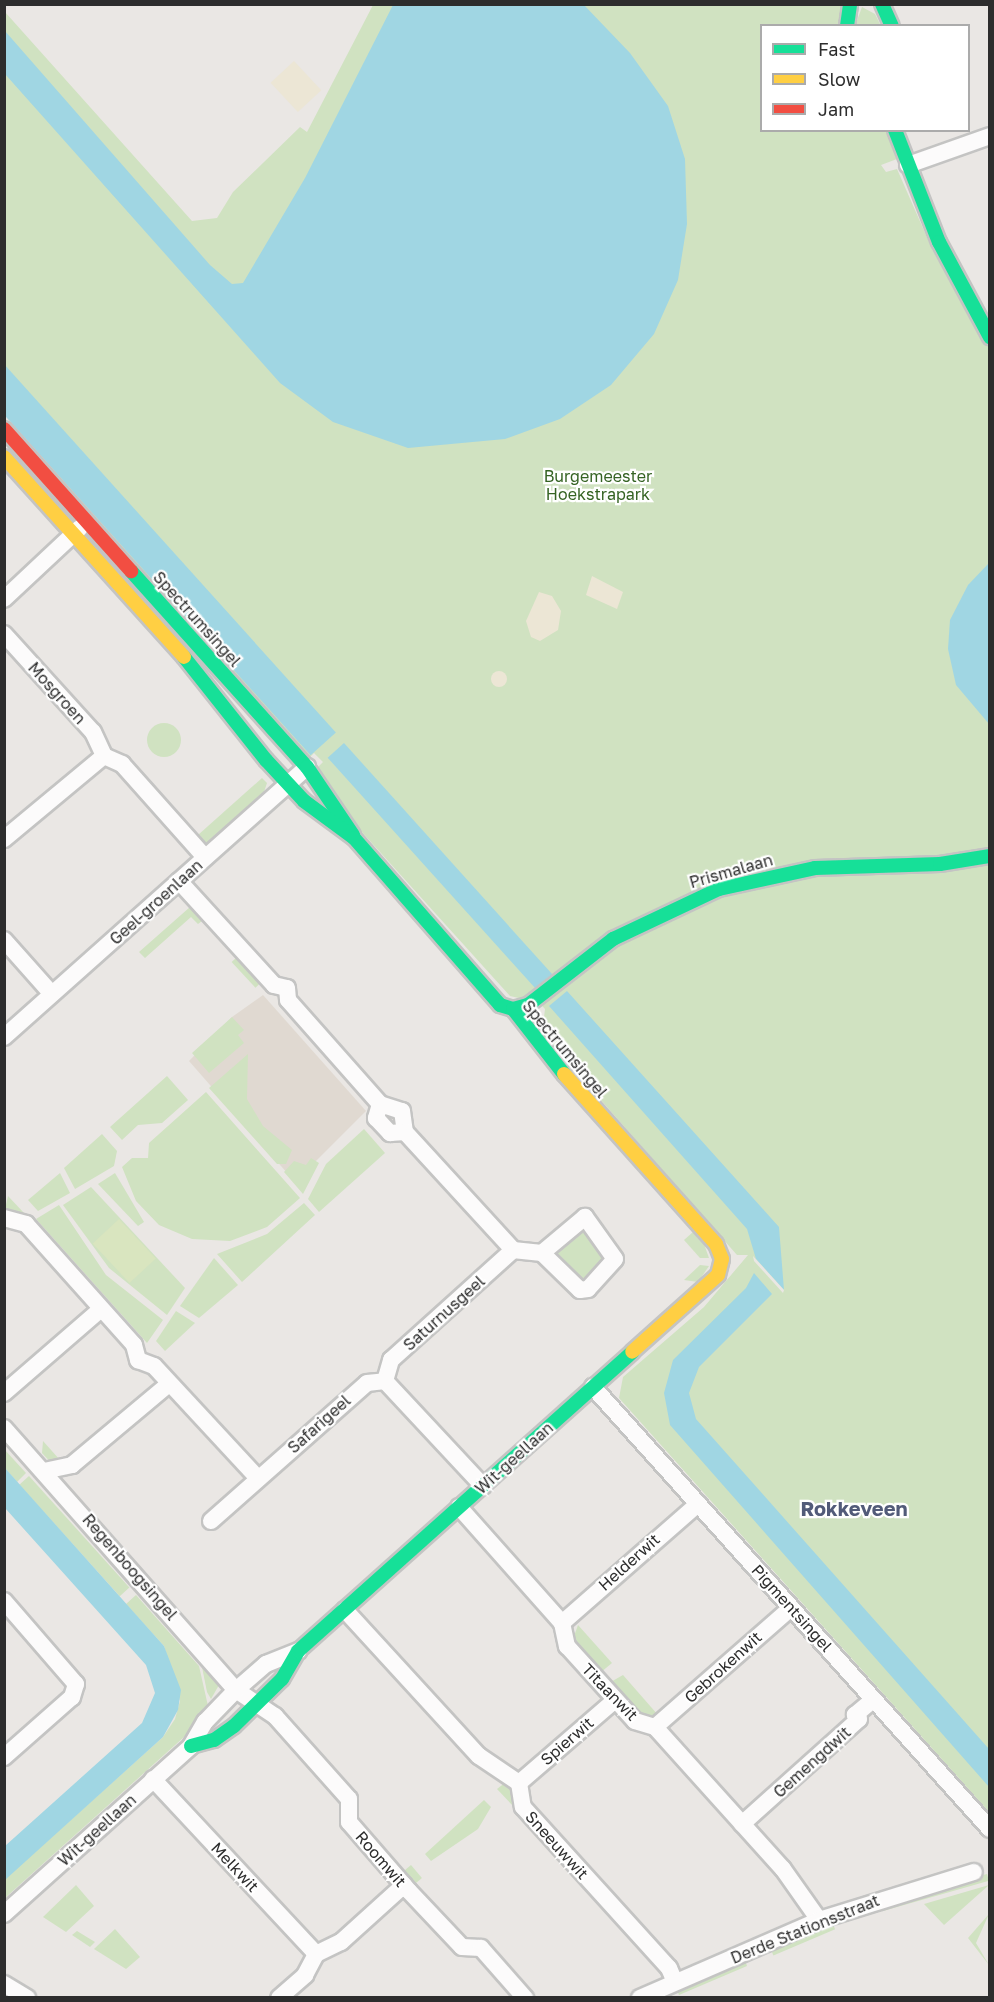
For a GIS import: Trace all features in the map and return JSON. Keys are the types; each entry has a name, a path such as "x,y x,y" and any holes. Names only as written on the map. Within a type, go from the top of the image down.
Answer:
{"street":[{"path":"847,24 850,4"},
{"path":"882,4 891,24"},
{"path":"896,132 939,242 990,337"},
{"path":"908,165 990,136"},
{"name":"Spectrumsingel","path":"4,429 307,767 354,838 500,1005 513,1010 533,1039 716,1244 722,1259"},
{"name":"Spectrumsingel","path":"4,457 223,700 288,783 354,838"},
{"path":"4,599 87,521"},
{"name":"Mosgroen","path":"4,634 93,732 104,756"},
{"path":"6,836 104,756 122,764 205,857"},
{"name":"Geel-groenlaan","path":"4,1037 307,767"},
{"name":"Prismalaan","path":"513,1010 528,1005 567,973 649,918 752,879 815,868 940,864 990,856"},
{"path":"179,881 274,985 287,987 288,1000 380,1104 399,1107 405,1114 405,1132 513,1250 542,1253 580,1290 588,1289 615,1259 585,1217 542,1253"},
{"path":"4,940 52,994"},
{"path":"4,1218 26,1224 134,1345 138,1360 154,1366 256,1476"},
{"name":"Saturnusgeel","path":"386,1381 391,1360 513,1250"},
{"name":"Wit-geellaan","path":"4,1914 191,1746 205,1722 236,1690 266,1664 298,1651 345,1610 718,1275 722,1259"},
{"path":"4,1393 101,1309"},
{"path":"386,1381 483,1486"},
{"name":"Safarigeel","path":"211,1521 256,1476 367,1383 386,1381"},
{"path":"44,1471 72,1465 169,1384"},
{"name":"Pigmentsingel","path":"593,1387 990,1829"},
{"name":"Regenboogsingel","path":"4,1428 236,1690 258,1703"},
{"name":"Helderwit","path":"562,1623 698,1504"},
{"name":"Titaanwit","path":"459,1507 562,1623 567,1646 637,1723 655,1727 742,1824 819,1920"},
{"path":"4,1601 76,1684 72,1697 4,1757"},
{"name":"Gebrokenwit","path":"655,1727 791,1608"},
{"path":"345,1610 479,1756 519,1783"},
{"name":"Wit-geellaan","path":"191,1746 214,1740 258,1703 282,1679 298,1651"},
{"name":"Spierwit","path":"519,1783 615,1700"},
{"name":"Gemengdwit","path":"742,1824 859,1719 855,1715 873,1700"},
{"name":"Roomwit","path":"258,1703 349,1799 349,1822 404,1885 462,1947 481,1948 525,1998"},
{"name":"Melkwit","path":"153,1779 316,1954"},
{"name":"Sneeuwwit","path":"519,1783 523,1808 669,1968 675,1982"},
{"name":"Derde Stationsstraat","path":"640,1998 819,1920 974,1872"},
{"path":"279,1998 305,1975 316,1954 341,1942 404,1885"},
{"path":"4,1984 27,1998"}],"shaded area":[{"path":"263,995 366,1111 295,1182 189,1061 232,1017"}],"green space":[{"name":"Burgemeester Hoekstrapark","path":"373,5 843,5 839,24 760,24 760,132 887,132 897,159 881,165 886,172 897,169 933,251 989,343 989,1812 619,1398 623,1377 704,1307 748,1255 737,1255 542,1033 545,1009 531,994 523,999 510,996 361,831 317,768 323,762 314,753 309,758 5,415 5,12 192,221 217,218 233,192 300,127 307,132"},
{"path":"862,7 875,14 880,24 856,24"},
{"path":"164,723 176,728 181,740 176,752 164,757 152,752 147,740 152,728"},
{"path":"262,778 267,783 263,795 207,845 198,835"},
{"path":"190,907 202,921 198,924 191,917 145,958 139,952"},
{"path":"236,958 260,984 255,988 232,962"},
{"path":"232,1017 244,1030 238,1035 244,1043 209,1073 192,1053"},
{"path":"248,1054 247,1099 263,1126 292,1150 286,1164 277,1164 209,1088"},
{"path":"167,1076 188,1100 162,1123 138,1125 122,1140 110,1127"},
{"path":"206,1092 300,1198 267,1227 230,1241 192,1239 159,1225 136,1201 122,1167 132,1158 148,1158 149,1143"},
{"path":"364,1129 385,1153 319,1212 308,1199 326,1164"},
{"path":"102,1134 117,1151 114,1166 75,1189 64,1168"},
{"path":"311,1158 319,1163 303,1194 284,1172 294,1161 306,1165"},
{"path":"60,1173 70,1193 38,1211 28,1200"},
{"path":"115,1173 144,1222 138,1226 98,1184"},
{"path":"91,1187 185,1288 167,1315 109,1268 63,1205"},
{"path":"8,1196 24,1213 22,1215 5,1209"},
{"path":"304,1203 315,1215 242,1282 217,1254 267,1234"},
{"path":"59,1205 106,1275 163,1320 147,1343 36,1219"},
{"path":"119,1219 156,1258 129,1283 93,1244"},
{"path":"582,1229 608,1257 581,1282 555,1254"},
{"path":"693,1232 704,1244 709,1258 700,1258 684,1240"},
{"path":"214,1258 238,1285 199,1318 180,1306"},
{"path":"700,1265 709,1266 698,1282 684,1280"},
{"path":"176,1311 195,1323 165,1351 156,1341"},
{"path":"43,1441 60,1460 54,1466 42,1453"},
{"path":"4,1449 26,1473 17,1482 5,1468"},
{"path":"29,1476 129,1587 120,1596 19,1485"},
{"path":"136,1595 199,1666 208,1706 184,1737 5,1898 4,1880 163,1737 175,1719 180,1701 164,1646 126,1604"},
{"path":"578,1625 612,1663 600,1673 572,1642"},
{"path":"201,1662 219,1685 211,1699 207,1692"},
{"path":"623,1675 658,1715 654,1718 639,1715 609,1683"},
{"path":"506,1782 516,1793 513,1806 497,1789"},
{"path":"484,1800 491,1807 478,1829 431,1861 425,1854"},
{"path":"411,1865 422,1878 414,1884 403,1871"},
{"path":"987,1874 989,1881 882,1911 880,1905"},
{"path":"76,1885 94,1906 66,1932 43,1917"},
{"path":"989,1885 944,1925 924,1904"},
{"path":"989,1914 976,1943 989,1965 968,1938"},
{"path":"832,1922 835,1929 773,1956 770,1948"},
{"path":"115,1929 140,1957 126,1969 94,1949"},
{"path":"77,1931 95,1942 90,1947 72,1935"},
{"path":"745,1960 747,1966 679,1995 676,1988"}],"sand":[{"path":"294,61 321,90 298,112 271,83"},
{"path":"592,576 623,592 617,609 586,595"},
{"path":"539,592 552,596 561,611 558,630 540,641 531,637 526,621"},
{"path":"496,671 502,671 507,679 505,685 496,687 491,682 491,676"}],"water":[{"path":"393,5 584,5 630,53 668,106 685,159 687,224 678,280 654,334 611,385 560,419 505,439 408,448 333,422 280,383 5,74 5,31 210,265 232,284 243,283 305,178"},
{"path":"4,364 336,733 311,755 4,415"},
{"path":"989,563 989,724 956,685 948,649 950,620 968,585"},
{"path":"344,743 553,975 536,990 328,758"},
{"path":"567,991 779,1227 784,1290 756,1259 747,1229 549,1006"},
{"path":"754,1273 772,1294 699,1367 689,1393 696,1419 989,1749 989,1787 670,1425 664,1393 673,1360 746,1288"},
{"path":"5,1468 164,1646 181,1690 178,1710 163,1737 5,1880 5,1846 142,1723 155,1693 146,1665 5,1508"}],"pier":[{"path":"753,1256 784,1290 783,1293 754,1261"}],"traffic: fast":[{"path":"847,24 850,4"},
{"path":"882,4 891,24"},
{"path":"896,132 939,242 990,337"},
{"path":"131,571 307,767 353,835"},
{"path":"184,657 266,760 304,801 354,838 500,1005 513,1009 564,1074"},
{"path":"513,1009 528,1005 613,939 719,889 815,868 940,864 990,856"},
{"path":"191,1746 214,1740 234,1726 282,1679 298,1651 632,1352"}],"traffic: slow":[{"path":"4,457 184,657"},
{"path":"564,1074 716,1244 722,1259 718,1275 632,1352"}],"traffic: jam":[{"path":"4,429 131,571"}],"district":[{"name":"Rokkeveen","path":"854,1508"}]}
